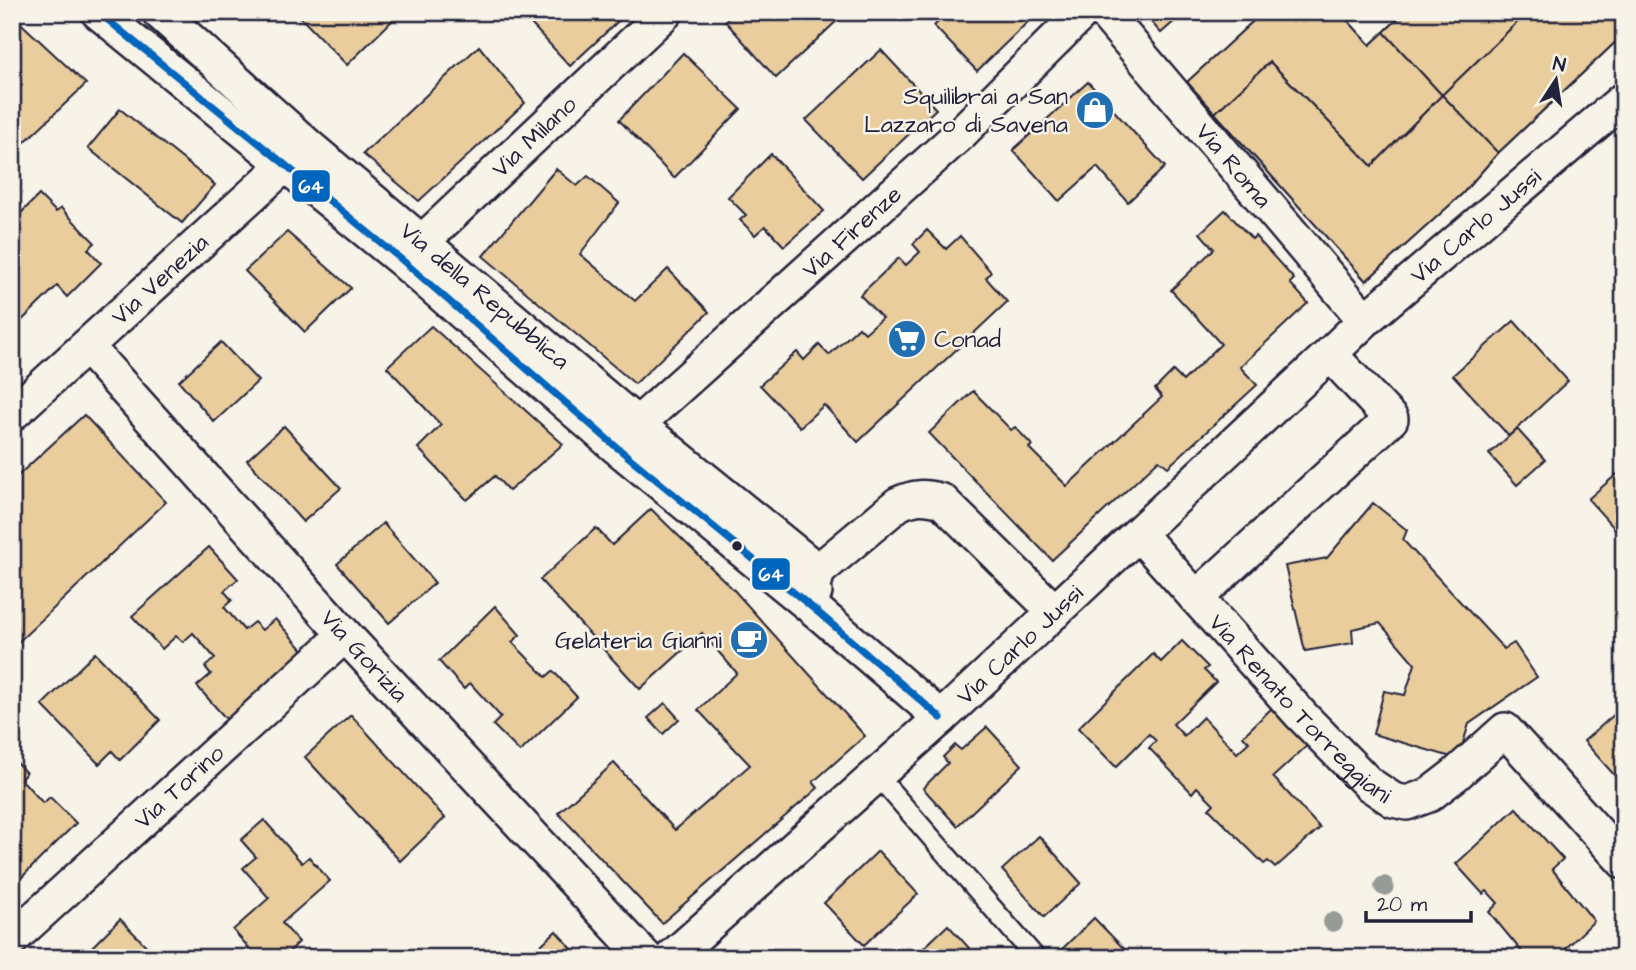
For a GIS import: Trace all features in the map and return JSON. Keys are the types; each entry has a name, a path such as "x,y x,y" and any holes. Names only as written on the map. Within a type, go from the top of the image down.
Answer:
{"street":[{"name":"Via della Repubblica","path":"98,12 296,155 412,251 626,434 820,614 941,718"},
{"name":"Via della Repubblica","path":"159,12 296,155"},
{"name":"Via Milano","path":"412,251 666,12"},
{"name":"Via Firenze","path":"626,434 960,134 1083,12"},
{"name":"Via Roma","path":"1104,12 1365,320"},
{"name":"Via Carlo Jussi","path":"671,958 941,718 1365,320 1624,99"},
{"name":"Via Venezia","path":"12,414 296,155"},
{"name":"Via Gorizia","path":"87,347 345,635 646,958"},
{"path":"1196,598 1391,419 1330,354"},
{"name":"Via della Repubblica","path":"626,434 818,571"},
{"path":"820,614 814,586 818,571 898,504 911,498 928,497 942,501 1055,612"},
{"name":"Via Renato Torreggiani","path":"1139,534 1301,715 1369,784 1393,800 1407,803 1429,795 1505,730 1624,862"},
{"name":"Via Torino","path":"12,939 345,635"}],"lane":[{"path":"876,774 1036,958"}],"building":[{"path":"295,12 401,12 347,65"},
{"path":"520,12 628,12 570,66"},
{"path":"735,12 841,12 843,15 776,78 725,21"},
{"path":"948,12 1037,13 977,71 934,26"},
{"path":"1142,12 1185,12 1161,33"},
{"path":"1263,12 1340,12 1370,45 1405,12 1624,12 1624,34 1498,153 1462,194 1366,281 1187,82"},
{"path":"1263,12 1340,12 1370,45 1384,32 1442,95 1372,166 1270,62 1215,113 1187,82"},
{"path":"1405,12 1528,12 1442,95 1384,32"},
{"path":"1528,12 1624,12 1624,34 1498,153 1442,95"},
{"path":"12,15 86,84 13,153 12,95 22,85 12,77"},
{"path":"479,46 525,103 419,201 363,154"},
{"path":"881,50 936,109 862,178 806,120"},
{"path":"683,53 741,109 674,178 619,120"},
{"path":"1270,62 1372,166 1442,95 1498,153 1462,194 1366,281 1215,113"},
{"path":"1088,82 1165,167 1128,202 1097,167 1059,201 1013,150"},
{"path":"120,109 215,185 182,223 88,148"},
{"path":"771,154 824,211 784,246 765,226 755,235 740,220 746,215 728,197"},
{"path":"556,169 577,186 588,176 619,203 580,254 635,301 668,269 709,312 635,384 483,256"},
{"path":"39,195 56,212 61,208 95,243 88,249 101,263 67,297 57,286 12,330 12,241 15,239 12,237 12,222"},
{"path":"1225,210 1252,239 1255,236 1294,279 1290,283 1308,303 1240,367 1257,385 1168,467 1159,460 1052,560 929,433 973,391 1011,430 1015,427 1032,445 1029,448 1067,486 1162,397 1155,389 1173,371 1183,381 1221,344 1171,290 1214,249 1200,233"},
{"name":"Conad","path":"927,230 946,249 960,236 991,272 986,278 1007,302 858,442 824,405 800,427 760,385 797,352 804,360 819,345 829,355 859,327 865,333 882,318 860,295 899,258 906,265 920,252 913,244"},
{"path":"287,232 351,288 305,332 245,271"},
{"path":"1514,321 1568,381 1509,436 1453,375"},
{"path":"431,326 563,444 509,491 495,476 467,500 418,448 441,425 387,367"},
{"path":"221,342 258,381 214,422 179,381"},
{"path":"84,415 166,502 12,648 12,481"},
{"path":"284,426 341,488 303,522 247,460"},
{"path":"1517,429 1545,460 1517,485 1489,454"},
{"path":"1624,468 1624,539 1588,499"},
{"path":"1373,503 1407,530 1403,540 1504,649 1514,643 1537,677 1469,724 1458,759 1373,734 1384,691 1405,695 1415,664 1380,623 1352,629 1353,643 1305,651 1285,566 1327,558"},
{"path":"651,509 733,589 865,736 813,782 818,788 662,923 558,813 614,763 675,830 750,765 698,710 737,673 702,633 640,689 540,580 596,528 612,545"},
{"path":"383,523 435,583 389,623 337,564"},
{"path":"209,547 238,579 224,591 232,600 224,607 244,630 254,622 262,630 275,619 305,652 228,721 197,686 211,674 205,667 215,658 193,633 183,642 176,636 162,649 132,616"},
{"path":"495,606 520,635 512,642 546,677 553,671 577,697 520,752 493,725 501,717 470,683 464,689 439,661"},
{"path":"1182,641 1208,667 1204,670 1216,682 1173,724 1184,736 1203,717 1237,753 1249,742 1243,736 1274,706 1310,743 1273,777 1320,828 1275,868 1268,861 1264,864 1209,809 1214,804 1197,787 1192,793 1149,748 1156,741 1149,734 1116,767 1078,728 1153,654 1161,662"},
{"path":"95,653 160,720 120,760 112,751 99,764 42,705"},
{"path":"665,703 679,719 663,734 648,718"},
{"path":"1624,706 1624,786 1584,741"},
{"path":"351,715 445,818 400,861 305,757"},
{"path":"987,727 1022,765 957,826 923,788 948,763 943,757 955,745 961,750"},
{"path":"12,757 26,773 21,779 43,803 50,797 76,823 12,887"},
{"path":"1516,808 1563,859 1552,869 1594,921 1556,958 1527,958 1489,912 1498,903 1487,891 1483,894 1456,864"},
{"path":"264,820 302,863 309,857 330,881 282,923 299,942 283,958 258,958 233,930 269,898 243,868 256,857 241,840"},
{"path":"1039,836 1081,883 1044,917 1002,870"},
{"path":"878,851 918,894 864,945 824,903"},
{"path":"1094,918 1133,958 1063,958 1058,953"},
{"path":"120,919 158,958 84,958"},
{"path":"948,925 970,949 963,958 913,958"},
{"path":"556,931 580,958 527,958"}],"transit line":[{"name":"64","path":"98,12 402,260 614,445 820,614 941,718"}],"place":[{"name":"Squilibrai a San Lazzaro di Savena","path":"1095,110"},
{"name":"Conad","path":"907,339"},
{"name":"Gelateria Gianni","path":"749,640"}]}
